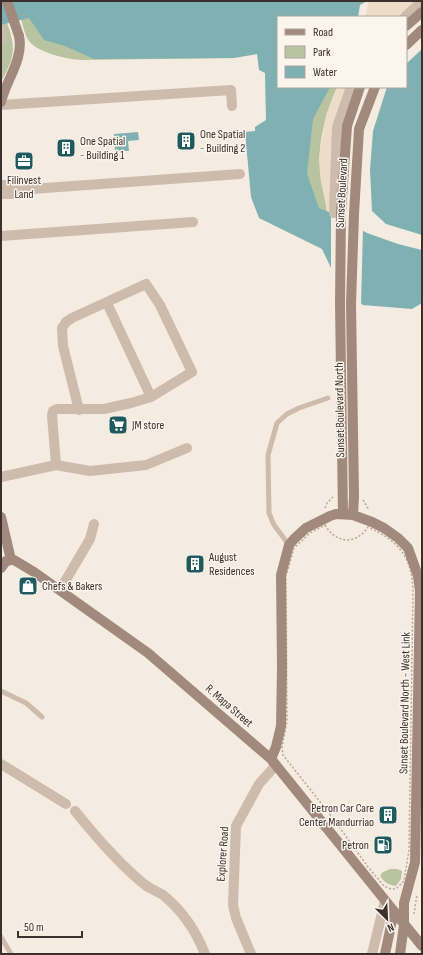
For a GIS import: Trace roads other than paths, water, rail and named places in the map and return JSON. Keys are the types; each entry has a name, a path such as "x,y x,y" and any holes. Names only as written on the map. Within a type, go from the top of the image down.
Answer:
{"main road":[{"path":"1,103 3,92 17,59 20,42 7,1"},
{"path":"407,25 422,12"},
{"path":"407,44 422,30"},
{"name":"Sunset Boulevard","path":"340,303 337,213 347,126 360,88"},
{"name":"Sunset Boulevard","path":"351,304 359,129 375,88"},
{"name":"Sunset Boulevard North","path":"340,303 348,515"},
{"name":"Sunset Boulevard North","path":"348,515 354,496 351,304"},
{"path":"273,762 281,726 281,575 289,545 306,528 327,514 348,515"},
{"name":"Sunset Boulevard North - West Link","path":"348,515 371,517 398,538 408,548 418,576 420,591 415,862 404,903 404,925 400,954"},
{"path":"1,517 3,531 11,560 6,562 1,567"},
{"name":"R. Mapa Street","path":"11,560 14,560 34,572 148,653 273,762 422,946"},
{"path":"385,954 394,911 404,903"}],"street":[{"path":"406,16 422,2"},
{"path":"1,29 1,40"},
{"path":"337,213 337,127 350,90 349,88"},
{"path":"1,103 231,90 232,106"},
{"path":"1,194 16,194 31,189 240,174"},
{"path":"1,185 15,184 31,189"},
{"path":"1,236 193,222"},
{"path":"56,465 52,415 53,411 57,409 79,410 104,409 151,397 191,374 191,370 160,305 146,284 66,322 62,328 63,346 79,410"},
{"path":"107,302 151,397"},
{"path":"1,478 56,465 90,472 146,465 187,448"},
{"path":"60,590 90,539 94,524"},
{"name":"Explorer Road","path":"251,954 236,918 233,904 234,844 236,826 273,762"},
{"path":"1,764 66,804"},
{"path":"75,811 120,862 144,885 161,894 185,916 198,936 205,954"},
{"path":"372,954 385,901"}],"lane":[{"path":"289,545 274,525 269,513 268,455 277,423 293,411 328,398"},
{"path":"1,691 26,703 42,717"},
{"path":"1,937 11,954"}],"water":[{"path":"1,1 367,1 360,5 358,16 277,16 277,88 329,88 313,119 307,174 319,208 367,233 398,244 422,250 422,303 412,309 363,305 340,287 322,249 259,218 251,197 245,132 255,131 255,127 266,120 265,73 259,70 257,54 234,58 94,59 65,46 44,40 29,18 1,25"},
{"path":"422,49 422,235 386,224 372,211 370,170 373,131 387,88 407,88 407,63"},
{"path":"138,132 139,140 128,141 129,151 115,151 114,134"}],"place":[{"name":"One Spatial - Building 2","path":"186,141"},
{"name":"One Spatial - Building 1","path":"66,148"},
{"name":"Filinvest Land","path":"24,161"},
{"name":"JM store","path":"118,425"},
{"name":"August Residences","path":"195,564"},
{"name":"Chefs & Bakers","path":"28,586"},
{"name":"Petron Car Care Center Mandurriao","path":"388,815"},
{"name":"Petron","path":"383,845"}]}
